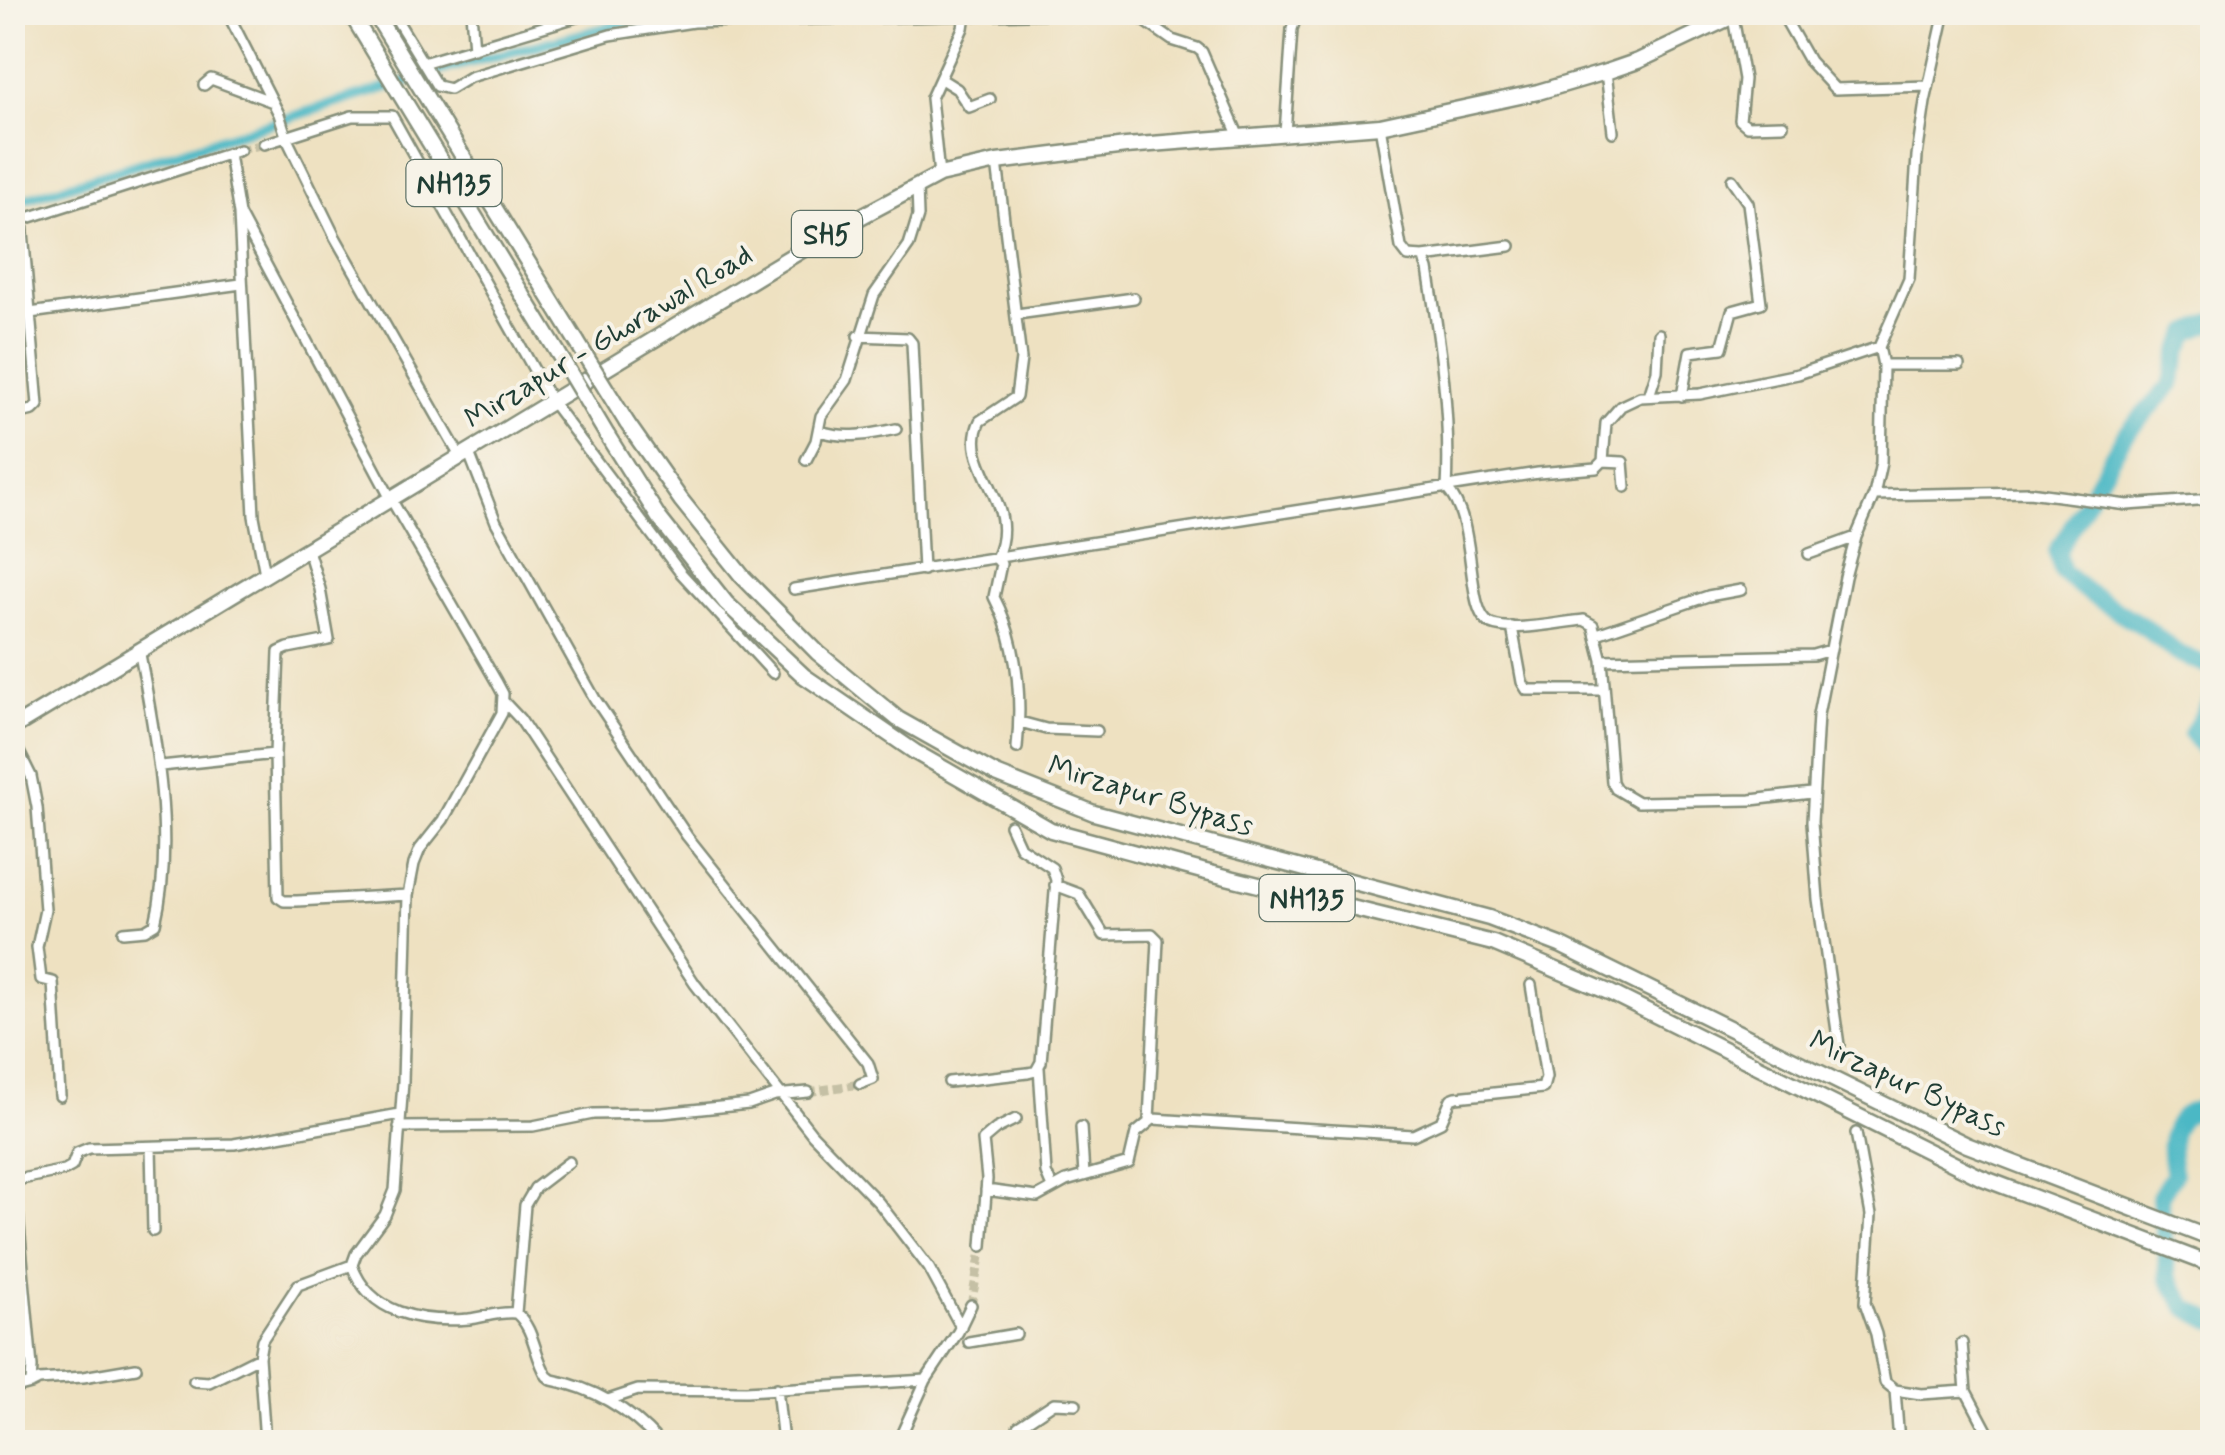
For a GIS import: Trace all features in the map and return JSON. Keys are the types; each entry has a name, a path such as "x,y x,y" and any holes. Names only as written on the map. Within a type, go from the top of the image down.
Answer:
{"main road":[{"name":"NH135","path":"350,12 659,518 726,603 804,676 915,752 1051,830 1202,872 1493,943 1612,993 1980,1177 2212,1265"},
{"name":"Mirzapur Bypass","path":"374,12 627,423 681,500 742,576 818,653 898,719 996,774 1094,813 1489,918 1560,945 1967,1145 2212,1239"},
{"name":"Mirzapur - Ghorawal Road","path":"12,728 814,242 939,174 997,162 1126,146 1380,126 1538,92 1606,72 1738,15"}],"street":[{"path":"227,12 379,318 465,456 496,522 596,698 686,836 873,1070 871,1082 860,1084"},
{"path":"392,12 438,86 453,88 470,77 610,34 693,22 1109,12"},
{"path":"471,12 474,49"},
{"path":"425,67 570,16 593,12"},
{"path":"1132,12 1172,40 1202,52 1239,137"},
{"path":"1781,12 1809,61 1835,89 1928,86"},
{"path":"1839,1046 1818,899 1811,793 1818,715 1856,537 1874,495 1882,451 1880,347 1909,279 1916,156 1946,12"},
{"path":"1285,134 1292,29 1297,13"},
{"path":"939,174 932,98 965,15"},
{"path":"1738,15 1744,79 1740,120 1748,126 1783,125"},
{"path":"1606,72 1613,132"},
{"path":"204,85 211,79 273,102"},
{"path":"941,79 957,89 969,107 990,99"},
{"path":"264,144 286,133 352,116 392,116 552,402 680,572 773,673"},
{"path":"1380,126 1401,248 1408,256 1510,246"},
{"path":"12,415 38,405 17,222 234,152 254,516 265,574"},
{"path":"996,558 1004,542 1004,520 978,456 976,427 1016,397 1022,360 997,162"},
{"path":"1682,396 1690,352 1722,348 1732,310 1761,303 1748,203 1732,180"},
{"path":"806,460 821,416 847,380 874,295 910,245 918,216 917,185"},
{"path":"239,214 504,702 520,720 695,984 812,1134 879,1203 929,1268 961,1327"},
{"path":"1423,257 1443,374 1449,454 1447,489 1457,500 1468,531 1474,597 1482,617 1488,623 1512,627 1584,620 1593,625 1602,660 1612,782 1631,800 1751,800 1811,793"},
{"path":"30,313 241,284"},
{"path":"1018,314 1134,298"},
{"path":"1649,396 1657,371 1659,334"},
{"path":"858,336 911,340 922,570"},
{"path":"794,589 1596,468 1603,460 1606,423 1632,399 1682,396 1798,374 1880,347"},
{"path":"1883,365 1959,365"},
{"path":"819,431 836,436 862,436 896,430"},
{"path":"1603,460 1623,462 1625,487"},
{"path":"1874,495 2029,492 2102,504 2212,499"},
{"path":"1809,554 1856,537"},
{"path":"308,550 320,588 329,640 279,652 275,754 278,897 284,902 408,895"},
{"path":"996,558 1001,564 994,597 1003,616 1019,689 1018,748"},
{"path":"1597,634 1708,596 1741,590"},
{"path":"1512,627 1522,682 1527,690 1603,690"},
{"path":"124,932 150,928 155,924 159,906 161,766 139,650"},
{"path":"1602,660 1813,655 1830,650"},
{"path":"504,702 502,713 443,820 420,850 408,895 400,1114 392,1203 352,1265 361,1285 373,1298 391,1309 420,1318 444,1320 516,1313 533,1339 547,1376 591,1390 608,1400 642,1423 658,1442"},
{"path":"1020,722 1046,729 1097,731"},
{"path":"12,738 31,776 37,807 45,910 37,962 40,979 53,982 60,1096"},
{"path":"161,766 275,754"},
{"path":"1010,825 1025,853 1052,868 1055,884 1039,1068 1046,1173 1052,1187"},
{"path":"986,1190 1037,1197 1084,1175 1129,1163 1136,1132 1149,1120 1158,940 1152,934 1104,936 1079,894 1055,884"},
{"path":"1149,1120 1414,1135 1441,1122 1451,1099 1456,1097 1546,1086 1531,986"},
{"path":"949,1082 1028,1073 1039,1068"},
{"path":"399,1127 534,1126 593,1114 663,1113 749,1104 808,1092"},
{"path":"31,1384 28,1292 14,1181 65,1170 83,1149 234,1144 400,1114"},
{"path":"982,1246 986,1190 983,1140 996,1128 1016,1120"},
{"path":"1081,1127 1084,1175"},
{"path":"1856,1132 1871,1215 1865,1304 1876,1334 1883,1375 1895,1390 1899,1442"},
{"path":"151,1147 153,1231"},
{"path":"516,1313 525,1205 535,1188 569,1162"},
{"path":"265,1442 259,1357 262,1340 298,1285 352,1265"},
{"path":"898,1442 926,1380 971,1305"},
{"path":"970,1342 1016,1334"},
{"path":"1962,1343 1966,1391 1994,1442"},
{"path":"194,1381 208,1382 259,1357"},
{"path":"12,1389 39,1380 136,1368"},
{"path":"608,1400 638,1390 926,1380"},
{"path":"777,1388 783,1442"},
{"path":"1895,1390 1921,1394 1966,1391"},
{"path":"1018,1428 1054,1403 1076,1404"}],"waterway":[{"path":"12,203 453,67 667,12"},
{"path":"2212,322 2189,333 2171,385 2124,436 2057,552 2062,572 2087,592 2146,628 2177,653 2212,667"},
{"path":"2212,700 2192,734 2212,759"},
{"path":"2212,1103 2177,1123 2171,1144 2174,1174 2160,1197 2168,1277 2186,1307 2212,1321"}],"tunnel":[{"path":"240,150 264,144"},
{"path":"808,1092 860,1084"},
{"path":"971,1305 982,1246"}]}
